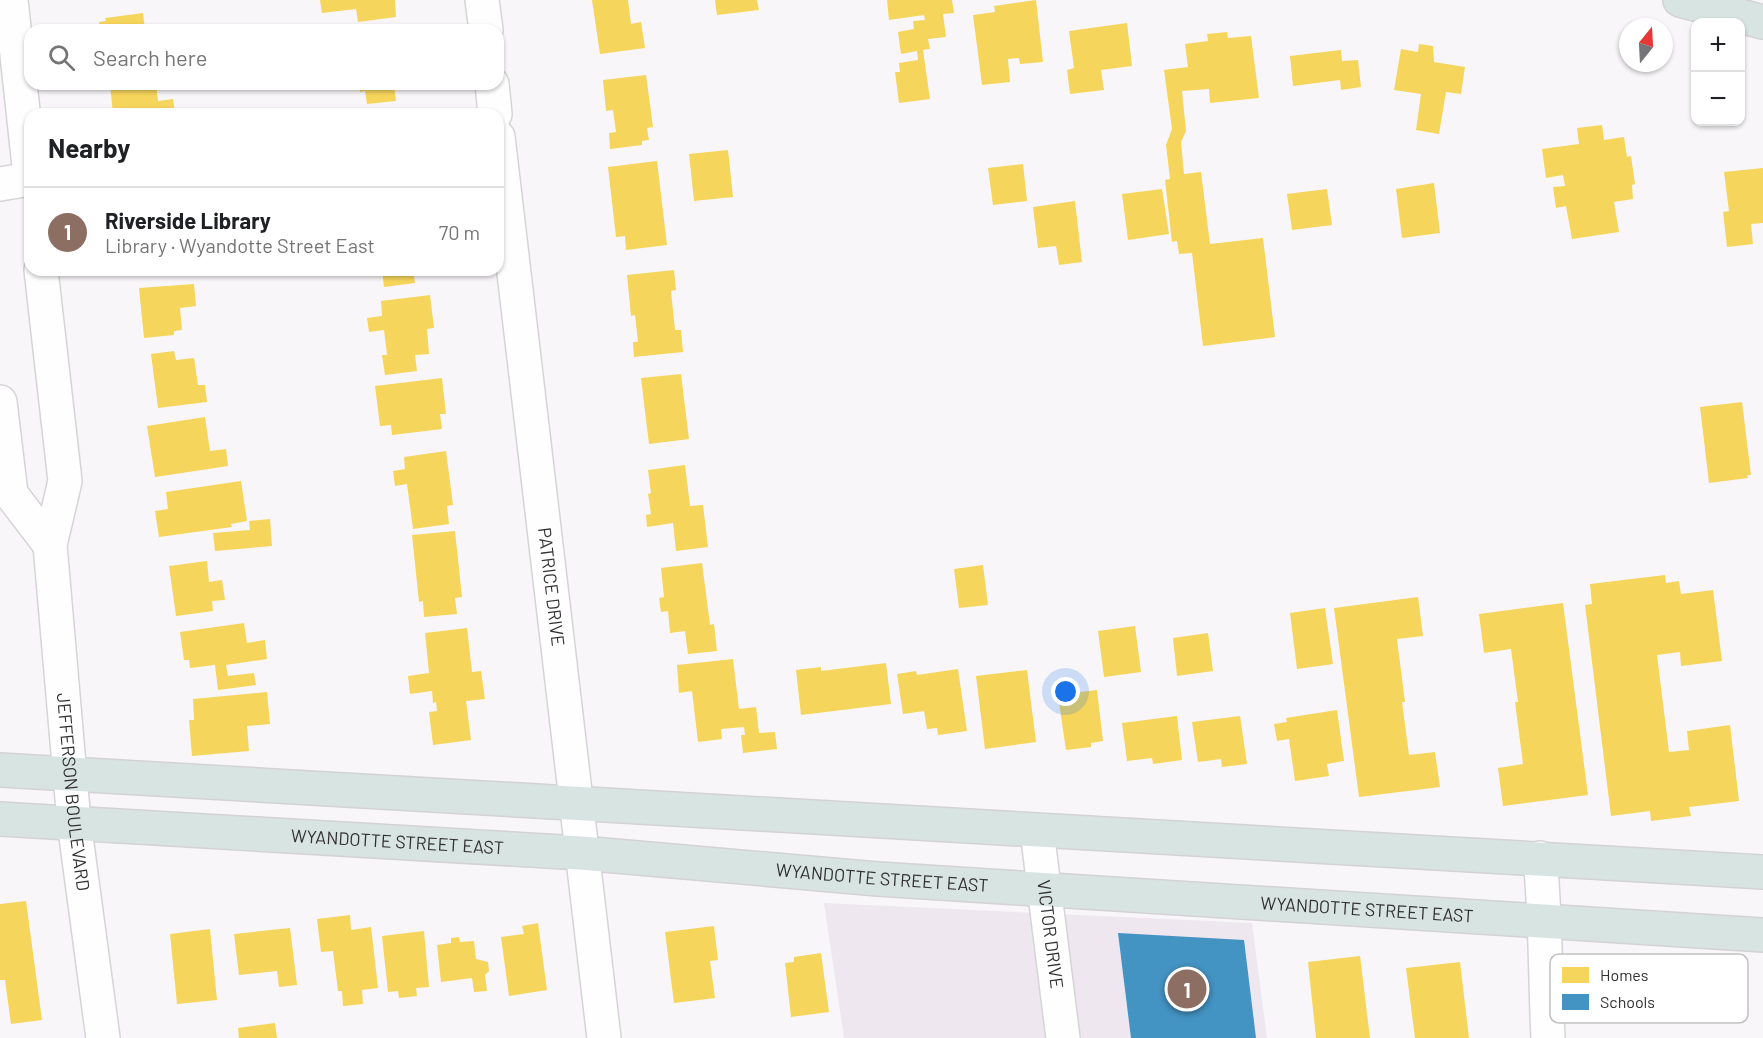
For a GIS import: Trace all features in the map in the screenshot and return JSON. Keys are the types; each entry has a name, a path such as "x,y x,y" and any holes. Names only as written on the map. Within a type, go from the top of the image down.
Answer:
{"main road":[{"path":"1680,0 1763,22"},
{"path":"0,770 1763,872"},
{"name":"WYANDOTTE STREET EAST","path":"0,819 581,853 878,879 1763,935"}],"street":[{"path":"11,0 24,121"},
{"path":"482,0 485,24"},
{"path":"493,90 494,108"},
{"path":"0,184 24,178"},
{"name":"PATRICE DRIVE","path":"504,188 604,1038"},
{"name":"JEFFERSON BOULEVARD","path":"42,276 65,481 50,545 74,822 103,1038"},
{"path":"0,402 11,494 50,545"},
{"name":"VICTOR DRIVE","path":"1037,831 1063,1038"},
{"path":"1540,858 1546,922 1544,958 1548,1038"}],"shaded area":[{"path":"824,903 1252,923 1267,1038 844,1038"}],"building: Homes":[{"path":"320,0 395,0 396,17 358,22 356,9 322,13"},
{"path":"592,0 628,0 631,24 641,22 645,48 600,54"},
{"path":"715,0 757,0 759,10 717,15"},
{"path":"887,0 952,0 954,13 943,14 946,37 928,39 930,49 923,50 930,99 899,103 895,72 900,72 899,63 918,60 917,51 901,54 898,32 914,29 913,21 925,20 924,15 889,20"},
{"path":"1036,0 1043,62 1020,64 1019,58 1008,59 1010,82 982,85 973,15 995,12 994,6"},
{"path":"143,13 144,24 99,24 99,22 106,21 105,18"},
{"path":"1127,23 1132,66 1101,70 1104,90 1070,94 1067,70 1074,68 1069,31"},
{"path":"1227,32 1228,38 1251,36 1259,98 1210,103 1209,89 1182,91 1186,131 1181,142 1184,174 1201,172 1210,244 1263,238 1275,337 1203,346 1192,253 1179,254 1177,241 1172,242 1165,180 1170,179 1166,145 1172,129 1164,70 1188,67 1185,44 1208,41 1207,34"},
{"path":"1419,44 1433,46 1434,62 1465,67 1461,94 1446,92 1439,134 1416,130 1421,94 1394,90 1401,49 1418,52"},
{"path":"1341,50 1342,61 1358,60 1361,87 1341,90 1340,80 1293,86 1290,56"},
{"path":"646,75 653,127 647,128 649,140 642,141 642,145 610,149 609,133 616,132 613,110 606,111 603,80"},
{"path":"111,90 157,90 158,101 173,99 174,108 112,108"},
{"path":"360,90 395,90 396,101 367,104 365,91 360,92"},
{"path":"1602,125 1604,140 1624,137 1627,157 1631,156 1635,184 1632,185 1633,199 1614,202 1619,232 1572,239 1566,206 1556,208 1553,187 1565,186 1563,175 1546,178 1542,149 1579,144 1577,128"},
{"path":"728,150 733,197 694,201 689,154"},
{"path":"657,161 667,245 626,250 625,236 616,237 608,167"},
{"path":"1023,164 1027,201 993,205 988,168"},
{"path":"1763,168 1763,223 1751,224 1753,244 1727,247 1723,212 1729,211 1724,172"},
{"path":"1434,183 1440,233 1402,238 1396,189"},
{"path":"1162,189 1169,234 1128,240 1122,194"},
{"path":"1327,189 1332,225 1292,230 1287,194"},
{"path":"1075,201 1082,262 1059,265 1056,246 1038,248 1033,207"},
{"path":"674,270 676,290 671,291 675,330 681,330 683,352 634,357 633,342 638,342 635,315 631,316 627,275"},
{"path":"383,276 414,276 415,283 384,287"},
{"path":"194,284 196,306 180,308 182,330 174,331 174,335 144,338 139,288"},
{"path":"430,295 434,328 427,329 429,354 415,355 417,371 385,375 382,355 387,355 384,330 369,332 367,318 382,316 381,301"},
{"path":"174,351 176,360 194,358 198,385 205,385 207,402 158,408 151,354"},
{"path":"681,374 689,439 649,444 641,378"},
{"path":"442,378 446,414 440,414 442,429 392,435 391,425 380,426 375,386"},
{"path":"1742,402 1751,475 1747,475 1748,478 1709,483 1700,407"},
{"path":"205,417 210,451 226,449 228,466 155,477 147,426"},
{"path":"446,451 453,505 447,506 449,524 413,529 407,484 395,486 393,471 405,469 404,457"},
{"path":"685,465 690,506 703,505 708,547 676,551 673,523 647,527 646,515 651,514 648,470"},
{"path":"241,481 247,521 231,524 232,527 159,537 155,511 168,509 166,492"},
{"path":"270,519 272,546 215,551 213,533 250,530 249,521"},
{"path":"455,531 462,597 455,598 457,614 424,617 423,601 419,602 412,535"},
{"path":"207,561 209,582 222,580 225,600 212,601 213,611 176,616 169,566"},
{"path":"702,563 710,625 714,624 717,651 688,654 685,631 670,633 668,611 661,612 659,598 664,597 661,568"},
{"path":"983,565 988,605 959,608 954,569"},
{"path":"1665,575 1666,583 1679,581 1681,594 1713,590 1722,661 1681,666 1680,652 1657,655 1669,752 1689,750 1687,731 1730,725 1739,801 1689,807 1691,816 1651,821 1650,811 1611,816 1585,605 1592,604 1590,584"},
{"path":"1418,597 1423,636 1397,639 1405,702 1402,702 1409,755 1435,752 1440,787 1359,797 1334,608"},
{"path":"1563,603 1588,795 1503,806 1498,768 1523,764 1515,702 1518,702 1511,649 1484,653 1479,614"},
{"path":"1325,608 1333,664 1297,669 1290,613"},
{"path":"244,623 247,643 265,640 267,659 226,665 228,676 254,673 256,685 218,690 215,665 190,668 189,660 184,660 180,632"},
{"path":"1135,626 1141,672 1104,677 1098,631"},
{"path":"467,628 472,672 481,671 485,699 466,701 471,740 433,745 429,712 437,711 436,702 433,703 432,691 410,694 408,676 429,673 425,633"},
{"path":"1208,633 1213,671 1177,676 1173,638"},
{"path":"733,659 739,709 756,707 759,733 775,732 777,749 743,753 741,735 745,735 744,727 721,729 722,739 698,742 692,691 679,693 677,665"},
{"path":"886,663 891,704 801,715 796,670 821,667 821,671"},
{"path":"958,669 967,731 938,735 937,728 927,729 924,711 903,714 897,674 916,671 917,675"},
{"path":"1027,670 1036,742 985,749 976,676"},
{"path":"1097,690 1103,741 1091,743 1091,747 1066,750 1058,695"},
{"path":"267,692 270,724 247,726 249,751 192,756 189,720 194,720 193,699"},
{"path":"1337,710 1344,761 1327,764 1329,776 1295,781 1289,739 1277,741 1274,724 1287,722 1286,718"},
{"path":"1177,716 1182,760 1153,764 1152,758 1127,761 1122,723"},
{"path":"1240,716 1247,764 1222,767 1221,759 1198,762 1192,722"},
{"path":"26,901 42,1020 11,1024 5,980 0,980 0,904"},
{"path":"350,915 351,930 371,927 378,988 362,990 363,1004 343,1006 342,991 338,991 333,951 321,952 317,919"},
{"path":"538,923 547,990 509,996 501,937 524,934 522,926"},
{"path":"714,926 718,960 710,961 715,998 674,1003 665,932"},
{"path":"290,928 297,985 279,987 277,971 239,975 234,934"},
{"path":"210,929 217,1000 177,1004 170,934"},
{"path":"424,931 429,987 416,988 417,996 399,998 398,991 388,992 382,936"},
{"path":"459,937 460,942 474,941 476,959 488,962 489,971 485,975 487,991 474,992 472,978 441,982 437,945 451,943 451,938"},
{"path":"821,953 829,1012 791,1017 785,963 794,962 794,957"},
{"path":"1360,956 1370,1038 1316,1038 1308,962"},
{"path":"1460,962 1469,1038 1415,1038 1406,968"},
{"path":"275,1023 277,1038 239,1038 238,1028"}],"building: Schools":[{"path":"1118,933 1244,940 1256,1038 1131,1038"}],"place":[{"name":"Riverside Library","path":"1187,989"}]}
